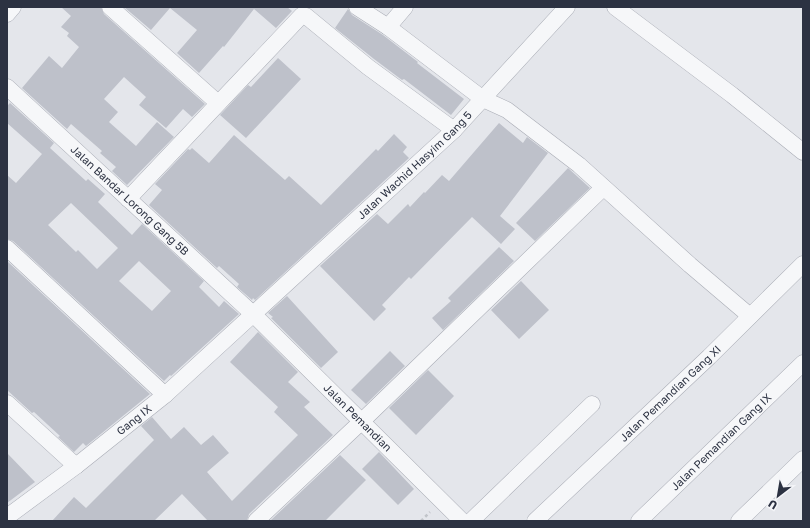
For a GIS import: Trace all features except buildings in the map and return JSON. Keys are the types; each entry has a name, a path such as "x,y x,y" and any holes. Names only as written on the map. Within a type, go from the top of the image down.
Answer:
{"street":[{"path":"7,14 13,7"},
{"path":"110,7 218,103"},
{"path":"357,7 388,28 483,99 507,110 579,165 603,188 750,316"},
{"path":"388,28 405,7"},
{"name":"Jalan Wachid Hasyim Gang 5","path":"253,314 454,130 567,7"},
{"path":"615,7 732,95 803,152"},
{"path":"128,199 302,15 306,16 368,68 454,130"},
{"name":"Jalan Bandar Lorong Gang 5B","path":"7,87 253,314"},
{"path":"256,521 362,421 603,188"},
{"path":"7,248 165,395"},
{"name":"Jalan Pemandian Gang XI","path":"535,521 709,357 803,264"},
{"name":"Gang IX","path":"7,517 76,466 165,395 253,314"},
{"name":"Jalan Pemandian","path":"253,314 462,521"},
{"name":"Jalan Pemandian Gang IX","path":"639,521 803,363"},
{"path":"7,403 76,466"},
{"path":"471,521 592,404"},
{"path":"739,521 803,459"}]}
